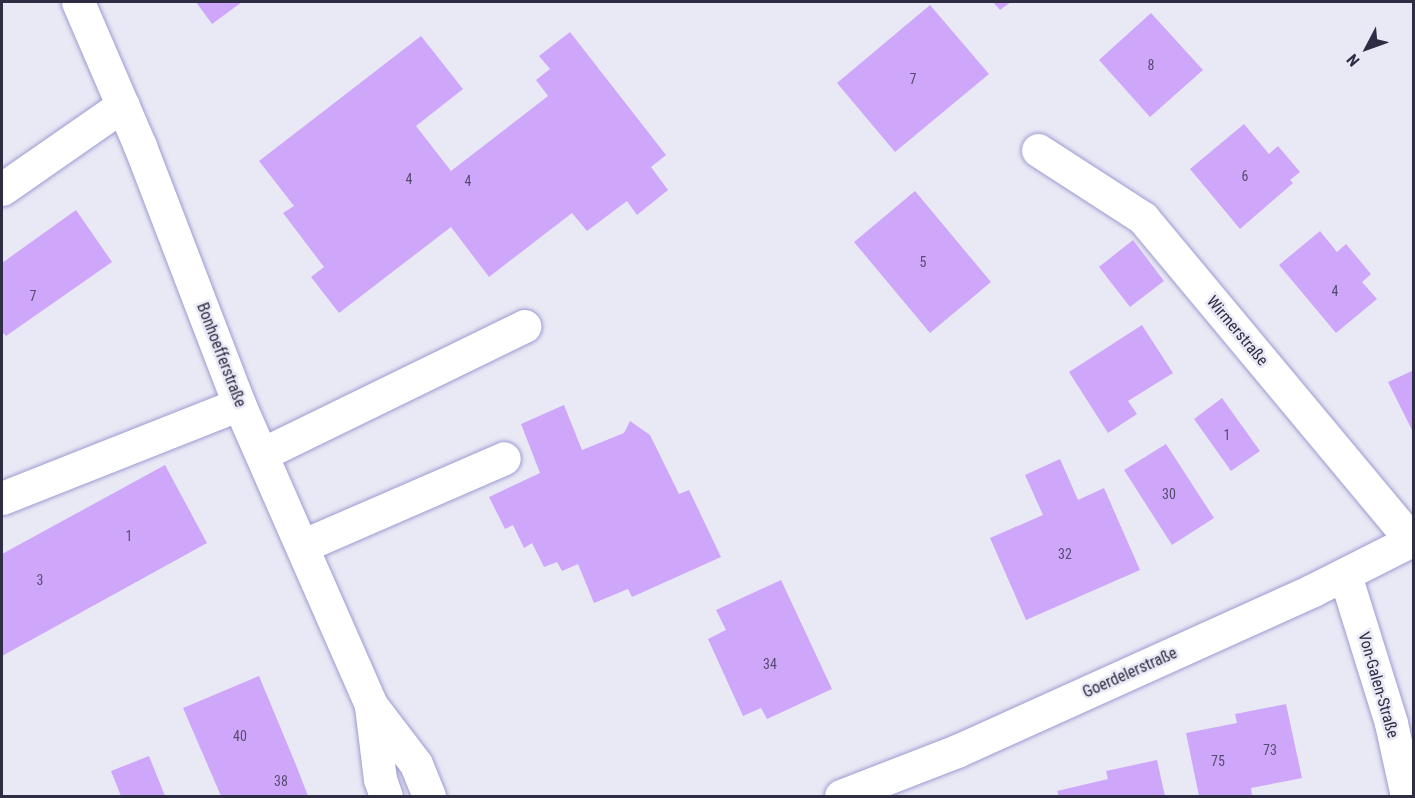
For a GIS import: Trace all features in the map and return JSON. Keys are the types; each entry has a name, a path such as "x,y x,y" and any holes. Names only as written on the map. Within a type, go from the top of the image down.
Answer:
{"street":[{"name":"Bonhoefferstraße","path":"78,2 123,105 239,404 371,705 416,764 429,796"},
{"path":"2,189 123,105"},
{"name":"Wirmerstraße","path":"1038,150 1143,218 1412,539"},
{"path":"262,454 525,326"},
{"path":"2,498 239,404"},
{"path":"302,546 504,458"},
{"name":"Goerdelerstraße","path":"841,796 957,751 1345,575 1412,539"},
{"name":"Von-Galen-Straße","path":"1345,575 1391,723 1407,796"},
{"name":"Bonhoefferstraße","path":"371,705 380,779 386,796"}],"building":[{"path":"196,2 242,2 212,24"},
{"path":"993,2 1011,2 1000,10"},
{"path":"930,5 989,74 895,152 837,83"},
{"path":"1151,13 1203,70 1150,117 1099,60"},
{"path":"570,32 666,155 651,167 668,190 637,215 627,201 587,231 572,213 489,277 451,227 339,313 311,277 324,267 283,213 294,206 259,161 421,36 463,89 416,126 451,171 548,96 536,80 550,69 539,56"},
{"path":"1244,124 1269,154 1278,146 1300,172 1290,180 1293,183 1240,229 1190,169"},
{"path":"915,191 991,282 930,333 854,242"},
{"path":"76,210 112,262 6,336 2,332 2,263"},
{"path":"1320,231 1337,252 1346,244 1371,274 1362,282 1377,299 1336,333 1279,265"},
{"path":"1133,240 1164,281 1130,307 1099,267"},
{"path":"1142,325 1173,373 1128,401 1137,414 1108,433 1069,372"},
{"path":"1414,370 1414,434 1388,382"},
{"path":"1222,398 1260,451 1231,471 1194,419"},
{"path":"564,405 582,450 624,433 630,421 650,435 679,494 689,490 721,557 632,597 628,589 594,603 578,564 562,571 557,562 544,567 532,543 524,548 513,525 505,529 489,497 540,473 521,424"},
{"path":"1166,444 1214,518 1172,545 1124,470"},
{"path":"1060,459 1078,500 1104,488 1140,570 1026,620 990,538 1043,515 1025,475"},
{"path":"165,465 207,543 2,656 2,554"},
{"path":"781,580 832,689 767,719 761,708 743,716 708,639 726,630 716,610"},
{"path":"259,676 308,796 221,796 183,708"},
{"path":"1286,704 1302,778 1251,788 1252,796 1199,796 1186,733 1237,723 1235,714"},
{"path":"149,756 165,796 121,796 111,771"},
{"path":"1157,760 1165,796 1059,796 1057,791 1108,779 1106,771"}]}
